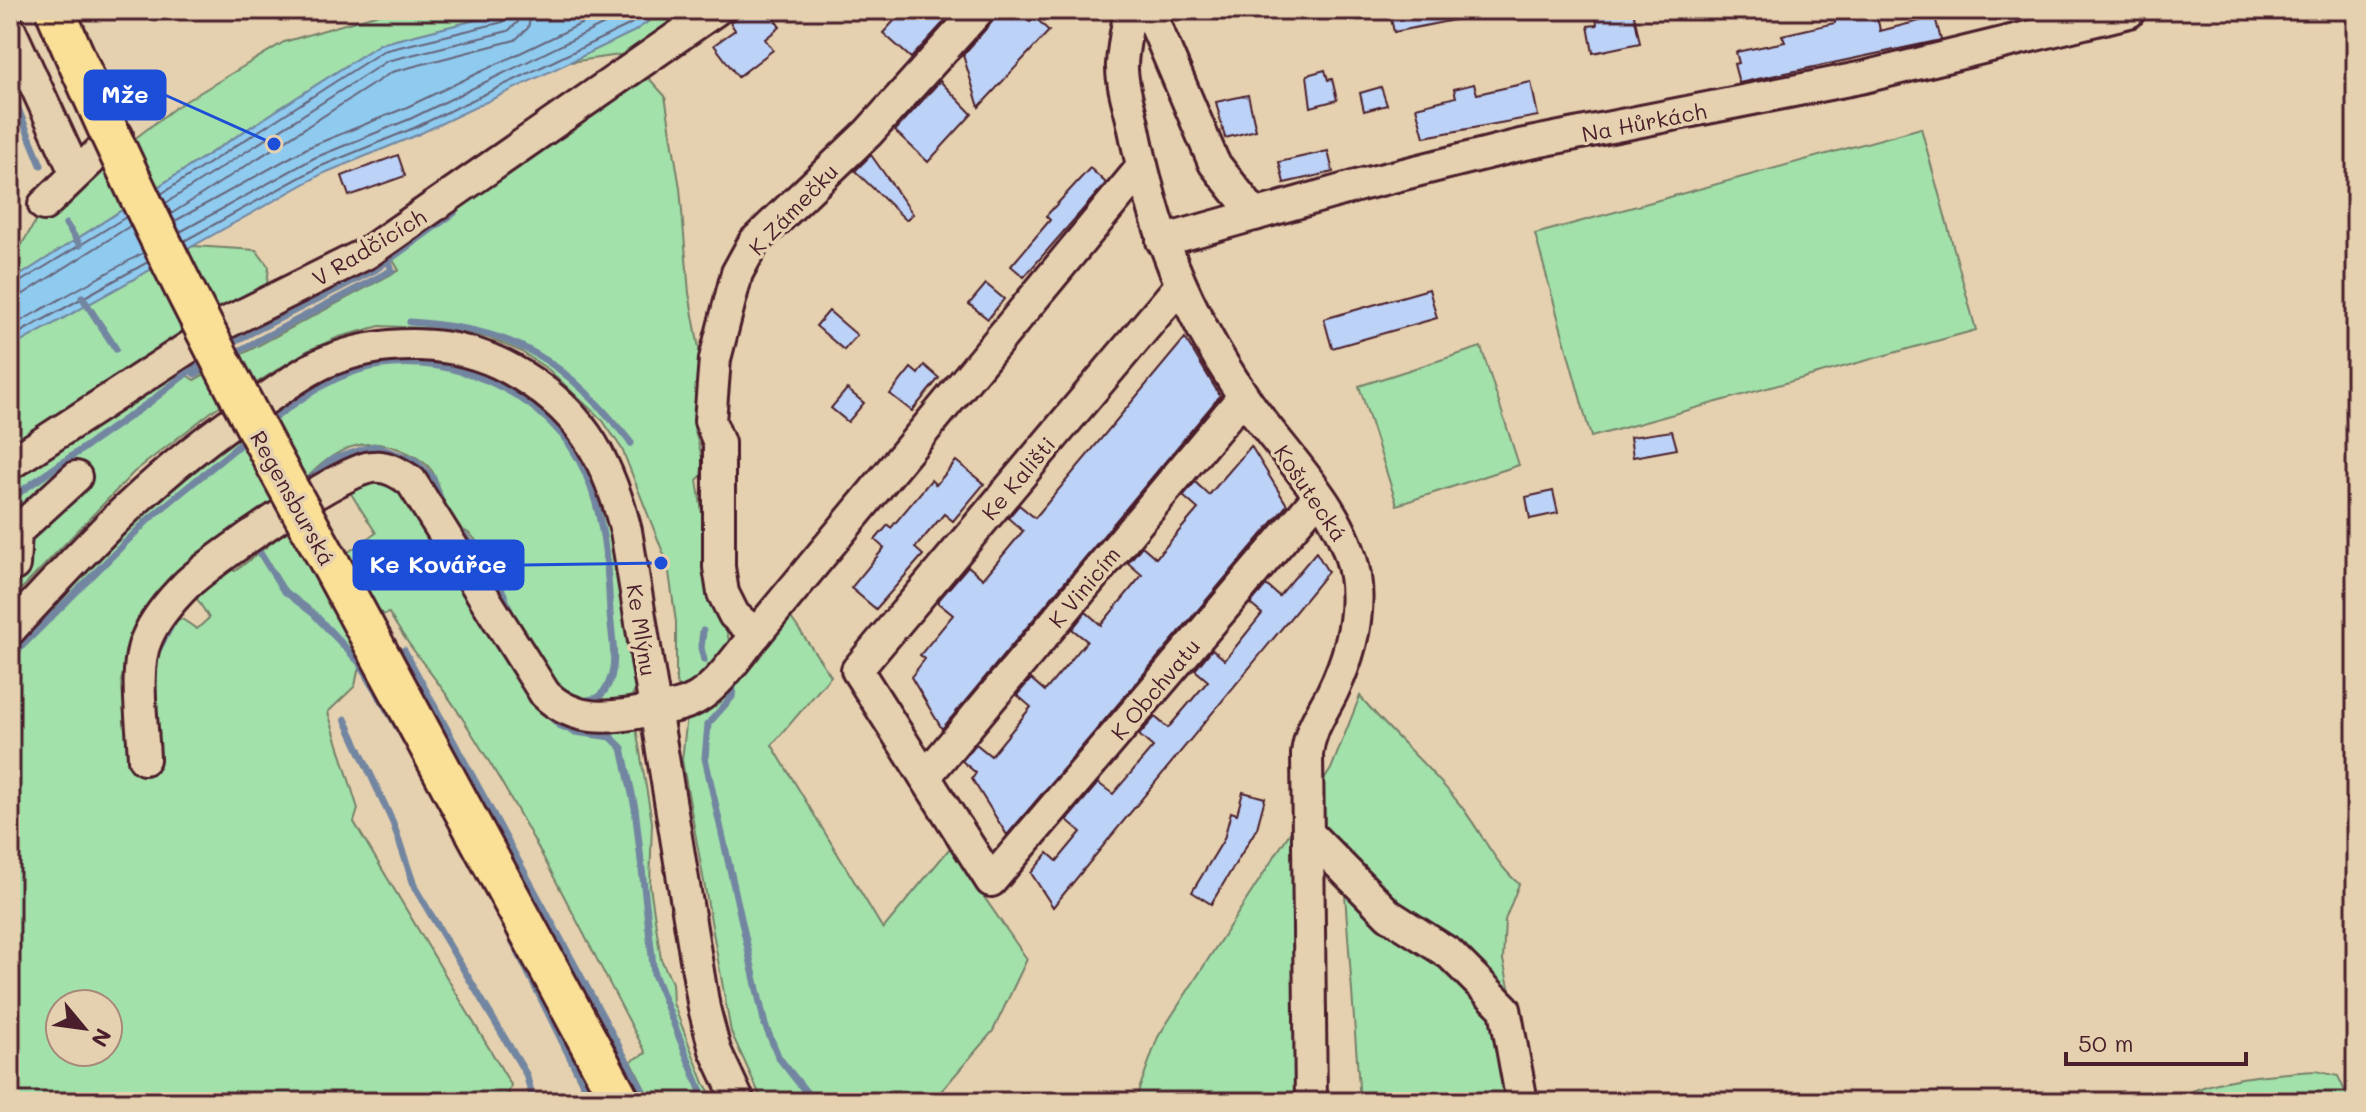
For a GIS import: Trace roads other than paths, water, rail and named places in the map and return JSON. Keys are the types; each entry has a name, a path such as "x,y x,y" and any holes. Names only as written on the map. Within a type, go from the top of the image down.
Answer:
{"main road":[{"name":"Regensburská","path":"55,10 140,204 235,394 330,563 621,1102"}],"street":[{"name":"V Radčicích","path":"10,464 226,323 367,253 716,10"},
{"name":"K Zámečku","path":"756,634 734,615 723,593 719,567 719,443 710,421 715,359 737,273 754,242 868,133 979,10"},
{"name":"Košutecká","path":"1130,10 1121,67 1142,167 1162,241 1179,287 1243,397 1318,497 1347,542 1355,577 1356,610 1346,663 1310,733 1311,1102"},
{"path":"1149,10 1214,163 1255,215"},
{"name":"Na Hůrkách","path":"1162,241 1520,145 1864,77 2129,12"},
{"path":"10,30 75,172"},
{"path":"44,205 117,135"},
{"path":"144,759 140,664 146,638 165,611 185,586 213,562 345,476 375,466 395,470 411,481 545,694 556,705 594,718 655,710 698,698 756,634 1142,167"},
{"name":"Ke Kališti","path":"925,777 857,670 1179,287"},
{"name":"Ke Mlýnu","path":"10,630 127,505 222,427 326,361 355,351 428,345 497,362 550,393 592,440 616,488 626,531 704,1008 715,1050 739,1102"},
{"name":"K Vinicím","path":"925,777 1243,397"},
{"path":"14,565 13,530 76,477"},
{"name":"K Obchvatu","path":"925,777 991,881 1318,497"},
{"path":"1310,835 1389,915 1450,954 1505,1009 1522,1102"}],"water":[{"path":"516,10 665,10 633,32 417,135 322,174 10,348 10,282 380,44"}],"waterway":[{"path":"10,89 41,165"},
{"path":"227,345 375,270 454,213"},
{"path":"66,224 80,245"},
{"path":"229,356 392,270 388,260"},
{"path":"82,297 116,349"},
{"path":"410,322 481,332 536,354 583,390 631,443"},
{"path":"10,499 150,402 206,358"},
{"path":"265,425 333,380 359,370 389,364 421,364 453,369 513,393 539,412 562,434 579,460 594,495 603,534 613,669 598,698 583,701"},
{"path":"189,369 195,374 211,366"},
{"path":"10,658 149,519 249,437"},
{"path":"308,481 333,459 374,446 414,460 432,477 443,506"},
{"path":"454,527 473,545 490,569 504,594 512,620"},
{"path":"257,548 283,590 314,614 359,662 403,737"},
{"path":"158,650 173,622"},
{"path":"703,631 701,648 704,660"},
{"path":"404,650 649,1102"},
{"path":"728,682 733,688 732,697 708,724 705,758 765,1025 779,1058 814,1102"},
{"path":"529,696 559,725 575,732 611,737 622,748 635,808 654,974 705,1102"},
{"path":"345,719 393,823 415,888 526,1074 534,1102"},
{"path":"511,938 592,1102"}],"place":[{"name":"Mže","path":"274,144"},
{"name":"Ke Kovářce","path":"661,563"}]}
